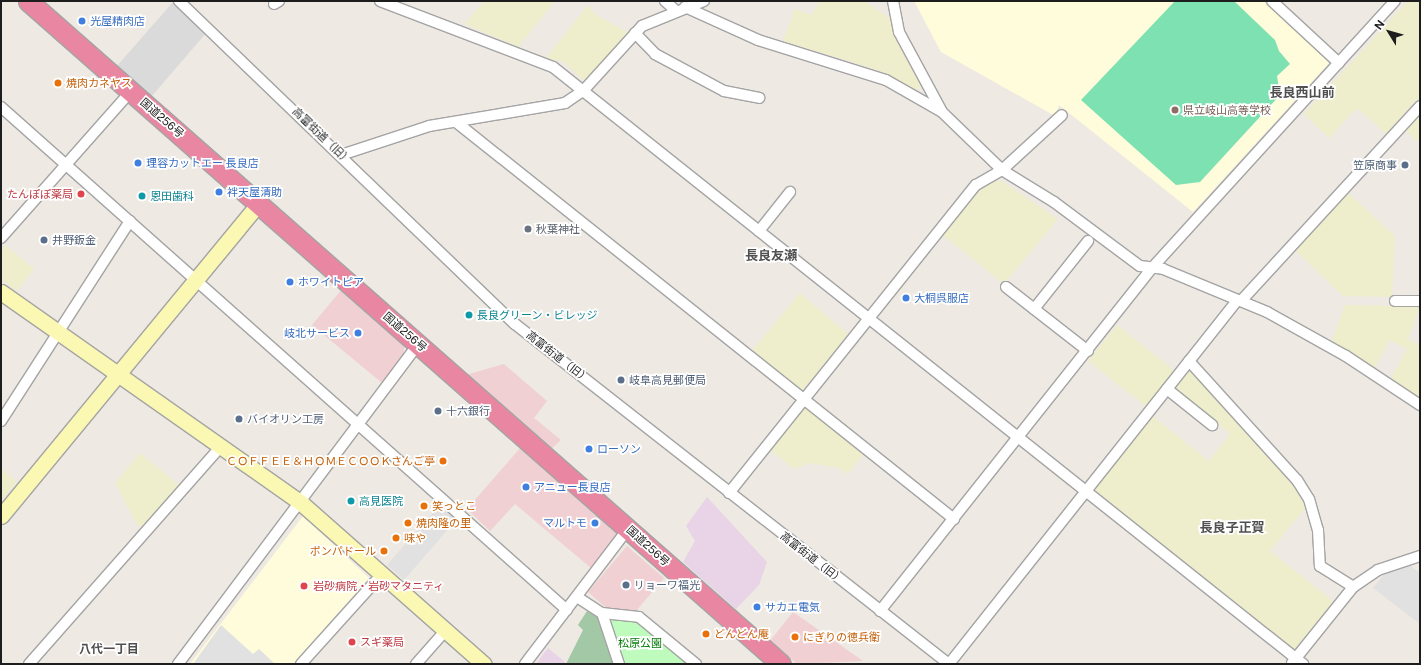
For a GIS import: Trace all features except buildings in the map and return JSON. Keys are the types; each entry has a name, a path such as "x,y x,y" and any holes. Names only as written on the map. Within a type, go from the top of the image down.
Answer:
{"highway":[{"name":"国道256号","path":"28,1 259,203 779,664"}],"street":[{"name":"高富街道（旧）","path":"179,1 341,154 515,324 949,664"},
{"path":"380,1 553,67 1086,489 1297,662 1353,588 1378,570 1420,556"},
{"path":"665,1 680,9 758,40 875,75 942,112 1002,170 1054,202 1140,266 1151,269 1163,269 1296,327 1420,405"},
{"path":"341,154 429,126 565,103 583,91 635,33 680,9 704,1"},
{"path":"893,1 900,32 942,112"},
{"path":"1272,1 1339,63"},
{"path":"880,611 1088,351 1151,269 1395,1"},
{"path":"635,33 655,54 690,69 724,91 759,98"},
{"path":"1,238 131,91"},
{"path":"949,664 1086,489 1239,301 1420,106"},
{"path":"1,107 567,610"},
{"path":"729,493 804,400 867,316 976,185 1002,170 1062,115"},
{"path":"456,122 954,519"},
{"path":"759,231 790,192"},
{"path":"1,516 259,203"},
{"path":"1,421 130,221"},
{"path":"1034,309 1088,241"},
{"path":"1006,287 1088,351"},
{"path":"1,292 300,502 484,664"},
{"path":"1395,301 1420,301"},
{"path":"178,664 418,344"},
{"path":"1189,361 1297,480 1309,499 1318,530 1320,566 1353,588"},
{"path":"1167,389 1212,425"},
{"path":"29,664 222,446"},
{"path":"526,664 628,529"},
{"path":"301,664 382,574"},
{"path":"577,597 602,613 639,617 696,664"},
{"path":"602,613 619,664"},
{"path":"416,664 446,630"}],"shaded area":[{"name":"県立岐山高等学校","path":"914,1 1267,1 1329,63 1193,212 1059,105 1055,116 941,52"},
{"path":"173,2 207,32 151,97 116,67"},
{"name":"岐北サービス","path":"342,289 404,341 404,356 382,383 312,325"},
{"path":"504,364 547,401 534,418 561,440 551,449 462,376"},
{"path":"521,447 617,530 617,535 591,568 515,504 490,531 467,509"},
{"path":"707,497 767,562 759,585 736,609 683,562 695,541 686,526"},
{"path":"441,503 458,518 404,580 387,565"},
{"name":"岩砂病院・岩砂マタニティ","path":"303,516 369,578 293,664 190,664"},
{"name":"リョーワ福光","path":"627,546 664,578 636,611 612,613 588,592"},
{"path":"1408,564 1420,573 1420,624 1373,588 1386,572"},
{"path":"793,612 863,661 797,664 770,641"},
{"path":"221,625 253,654 259,649 275,664 193,664"},
{"path":"548,648 565,662 563,664 536,664"}],"green space":[{"path":"484,1 555,1 518,47 465,24"},
{"path":"820,1 865,1 889,18 922,85 916,91 881,71 783,41 795,9 812,15"},
{"path":"1175,1 1234,1 1275,40 1279,51 1290,64 1277,76 1280,95 1200,182 1176,185 1081,100"},
{"path":"1408,1 1420,1 1420,96 1386,134 1357,108 1329,138 1304,114"},
{"path":"588,5 596,15 629,33 585,82 564,62 546,58"},
{"path":"1420,112 1420,144 1404,129"},
{"path":"1000,180 1058,219 1004,284 940,233 980,187"},
{"path":"1346,191 1395,236 1392,297 1343,296 1294,249"},
{"path":"5,245 34,269 17,291 1,279 1,250"},
{"path":"800,293 848,334 801,393 750,353"},
{"path":"1345,305 1420,306 1408,339 1420,345 1420,399 1390,380 1407,349 1390,340 1374,369 1331,344"},
{"path":"1117,325 1176,372 1148,408 1088,361"},
{"path":"1187,368 1293,485 1306,507 1270,551 1333,601 1294,652 1092,488 1151,415 1209,461 1230,434 1173,388"},
{"path":"809,407 865,452 848,474 838,468 809,463 794,469 768,448 800,408"},
{"path":"140,453 179,485 143,527 136,523 115,483"},
{"path":"3,470 17,482 1,501 1,472"},
{"path":"587,611 599,618 614,664 566,664 583,630 578,625"},
{"name":"松原公園","path":"612,618 645,620 694,664 626,664 608,622"}],"place":[{"name":"光屋精肉店","path":"82,21"},
{"name":"焼肉カネヤス","path":"58,83"},
{"name":"県立岐山高等学校","path":"1175,110"},
{"name":"理容カットエー 長良店","path":"138,163"},
{"name":"笠原商事","path":"1405,165"},
{"name":"袢天屋清助","path":"219,192"},
{"name":"たんぽぽ薬局","path":"81,194"},
{"name":"恩田歯科","path":"142,196"},
{"name":"秋葉神社","path":"528,229"},
{"name":"井野鈑金","path":"44,240"},
{"name":"ホワイトピア","path":"290,282"},
{"name":"大桐呉服店","path":"906,298"},
{"name":"長良グリーン・ビレッジ","path":"469,315"},
{"name":"岐北サービス","path":"358,333"},
{"name":"岐阜高見郵便局","path":"621,380"},
{"name":"十六銀行","path":"438,411"},
{"name":"バイオリン工房","path":"239,419"},
{"name":"ローソン","path":"589,449"},
{"name":"ＣＯＦＦＥＥ＆ＨＯＭＥＣＯＯＫさんご亭","path":"443,461"},
{"name":"アニュー長良店","path":"526,487"},
{"name":"高見医院","path":"351,501"},
{"name":"笑っとこ","path":"424,506"},
{"name":"焼肉隆の里","path":"408,523"},
{"name":"マルトモ","path":"595,523"},
{"name":"味や","path":"396,538"},
{"name":"ポンパドール","path":"384,551"},
{"name":"リョーワ福光","path":"626,585"},
{"name":"岩砂病院・岩砂マタニティ","path":"304,586"},
{"name":"サカエ電気","path":"757,607"},
{"name":"どんどん庵","path":"706,634"},
{"name":"にぎりの徳兵衛","path":"795,637"},
{"name":"スギ薬局","path":"352,642"}],"district":[{"name":"長良西山前","path":"1302,93"},
{"name":"長良友瀬","path":"771,256"},
{"name":"長良子正賀","path":"1232,528"},
{"name":"八代一丁目","path":"109,650"}]}
